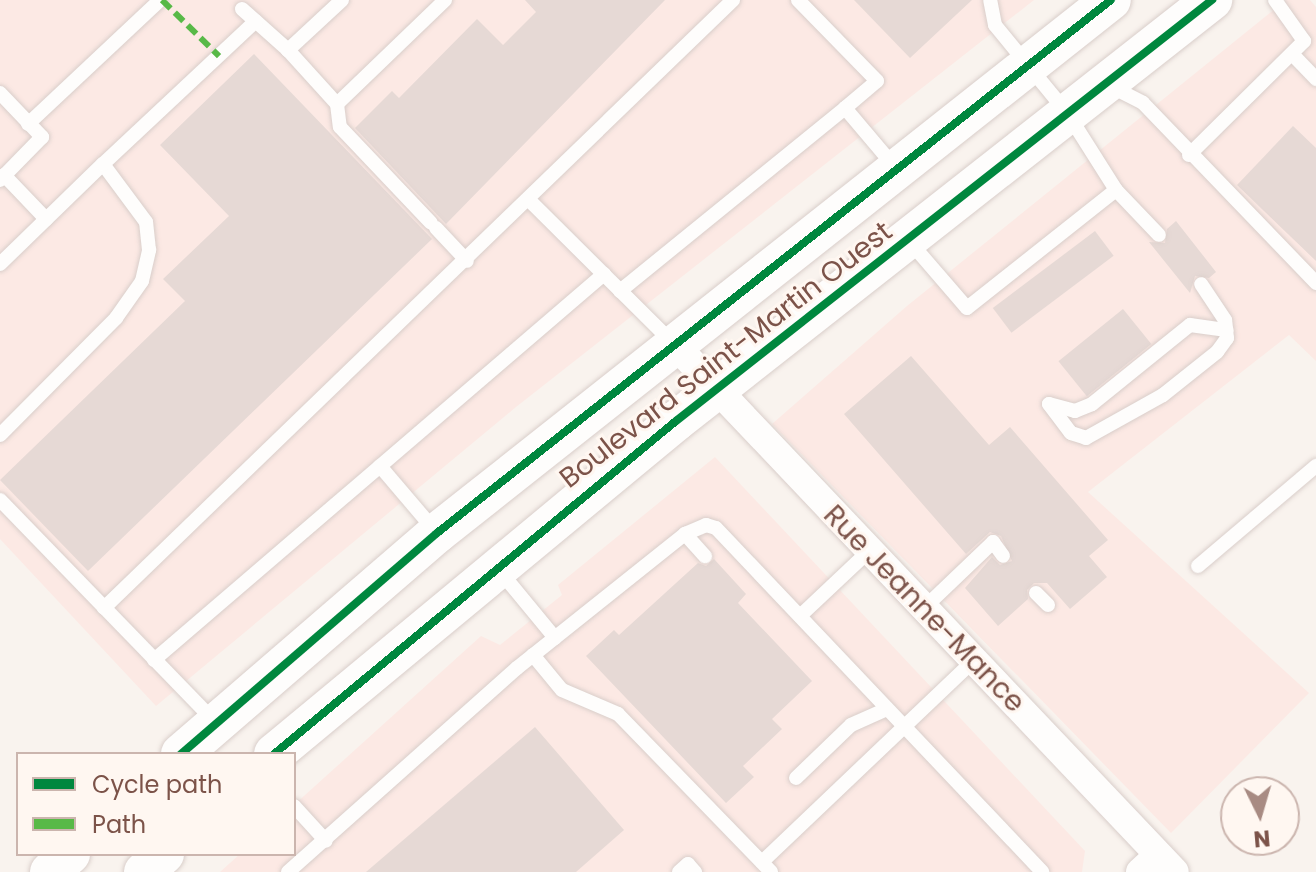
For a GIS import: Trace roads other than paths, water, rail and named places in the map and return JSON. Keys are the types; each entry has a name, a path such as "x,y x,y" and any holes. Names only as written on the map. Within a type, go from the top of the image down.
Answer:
{"main road":[{"name":"Boulevard Saint-Martin Ouest","path":"183,752 437,533 1111,0"},
{"name":"Boulevard Saint-Martin Ouest","path":"276,752 497,566 1212,0"},
{"path":"50,872 68,856"},
{"path":"144,872 162,856"}],"street":[{"name":"Rue Jeanne-Mance","path":"675,345 973,661 1158,866"}],"lane":[{"path":"28,124 160,0"},
{"path":"288,50 342,0"},
{"path":"337,104 445,0"},
{"path":"104,608 530,201 733,0"},
{"path":"620,291 877,81 798,0"},
{"path":"990,0 995,25 1068,114 1116,190 1159,235"},
{"path":"1189,155 1292,54 1310,45 1275,0"},
{"path":"242,9 288,50 337,104 340,127 467,261"},
{"path":"0,264 256,21"},
{"path":"1292,54 1316,79"},
{"path":"1106,84 1143,103 1189,155 1316,283"},
{"path":"0,93 42,137 2,178 46,219"},
{"path":"845,108 897,169"},
{"path":"0,435 116,318 142,281 149,250 146,222 103,164"},
{"path":"907,239 967,308 1116,190"},
{"path":"530,201 675,345"},
{"path":"154,660 604,274"},
{"path":"1201,284 1227,330"},
{"path":"1196,324 1227,330 1217,352 1163,395 1096,436 1071,433 1049,404 1075,411 1092,404 1181,330 1196,324"},
{"path":"380,466 437,533"},
{"path":"1198,566 1316,466"},
{"path":"0,500 216,723"},
{"path":"288,872 533,655 685,534 706,525 716,528 1042,872"},
{"path":"685,534 705,556"},
{"path":"923,609 993,542 1003,556"},
{"path":"800,616 869,551"},
{"path":"497,566 555,638"},
{"path":"1036,593 1048,605"},
{"path":"533,655 562,690 618,714 766,867 973,661"},
{"path":"796,778 851,725 887,709"},
{"path":"296,808 326,841"},
{"path":"679,872 688,864 695,872"}]}
